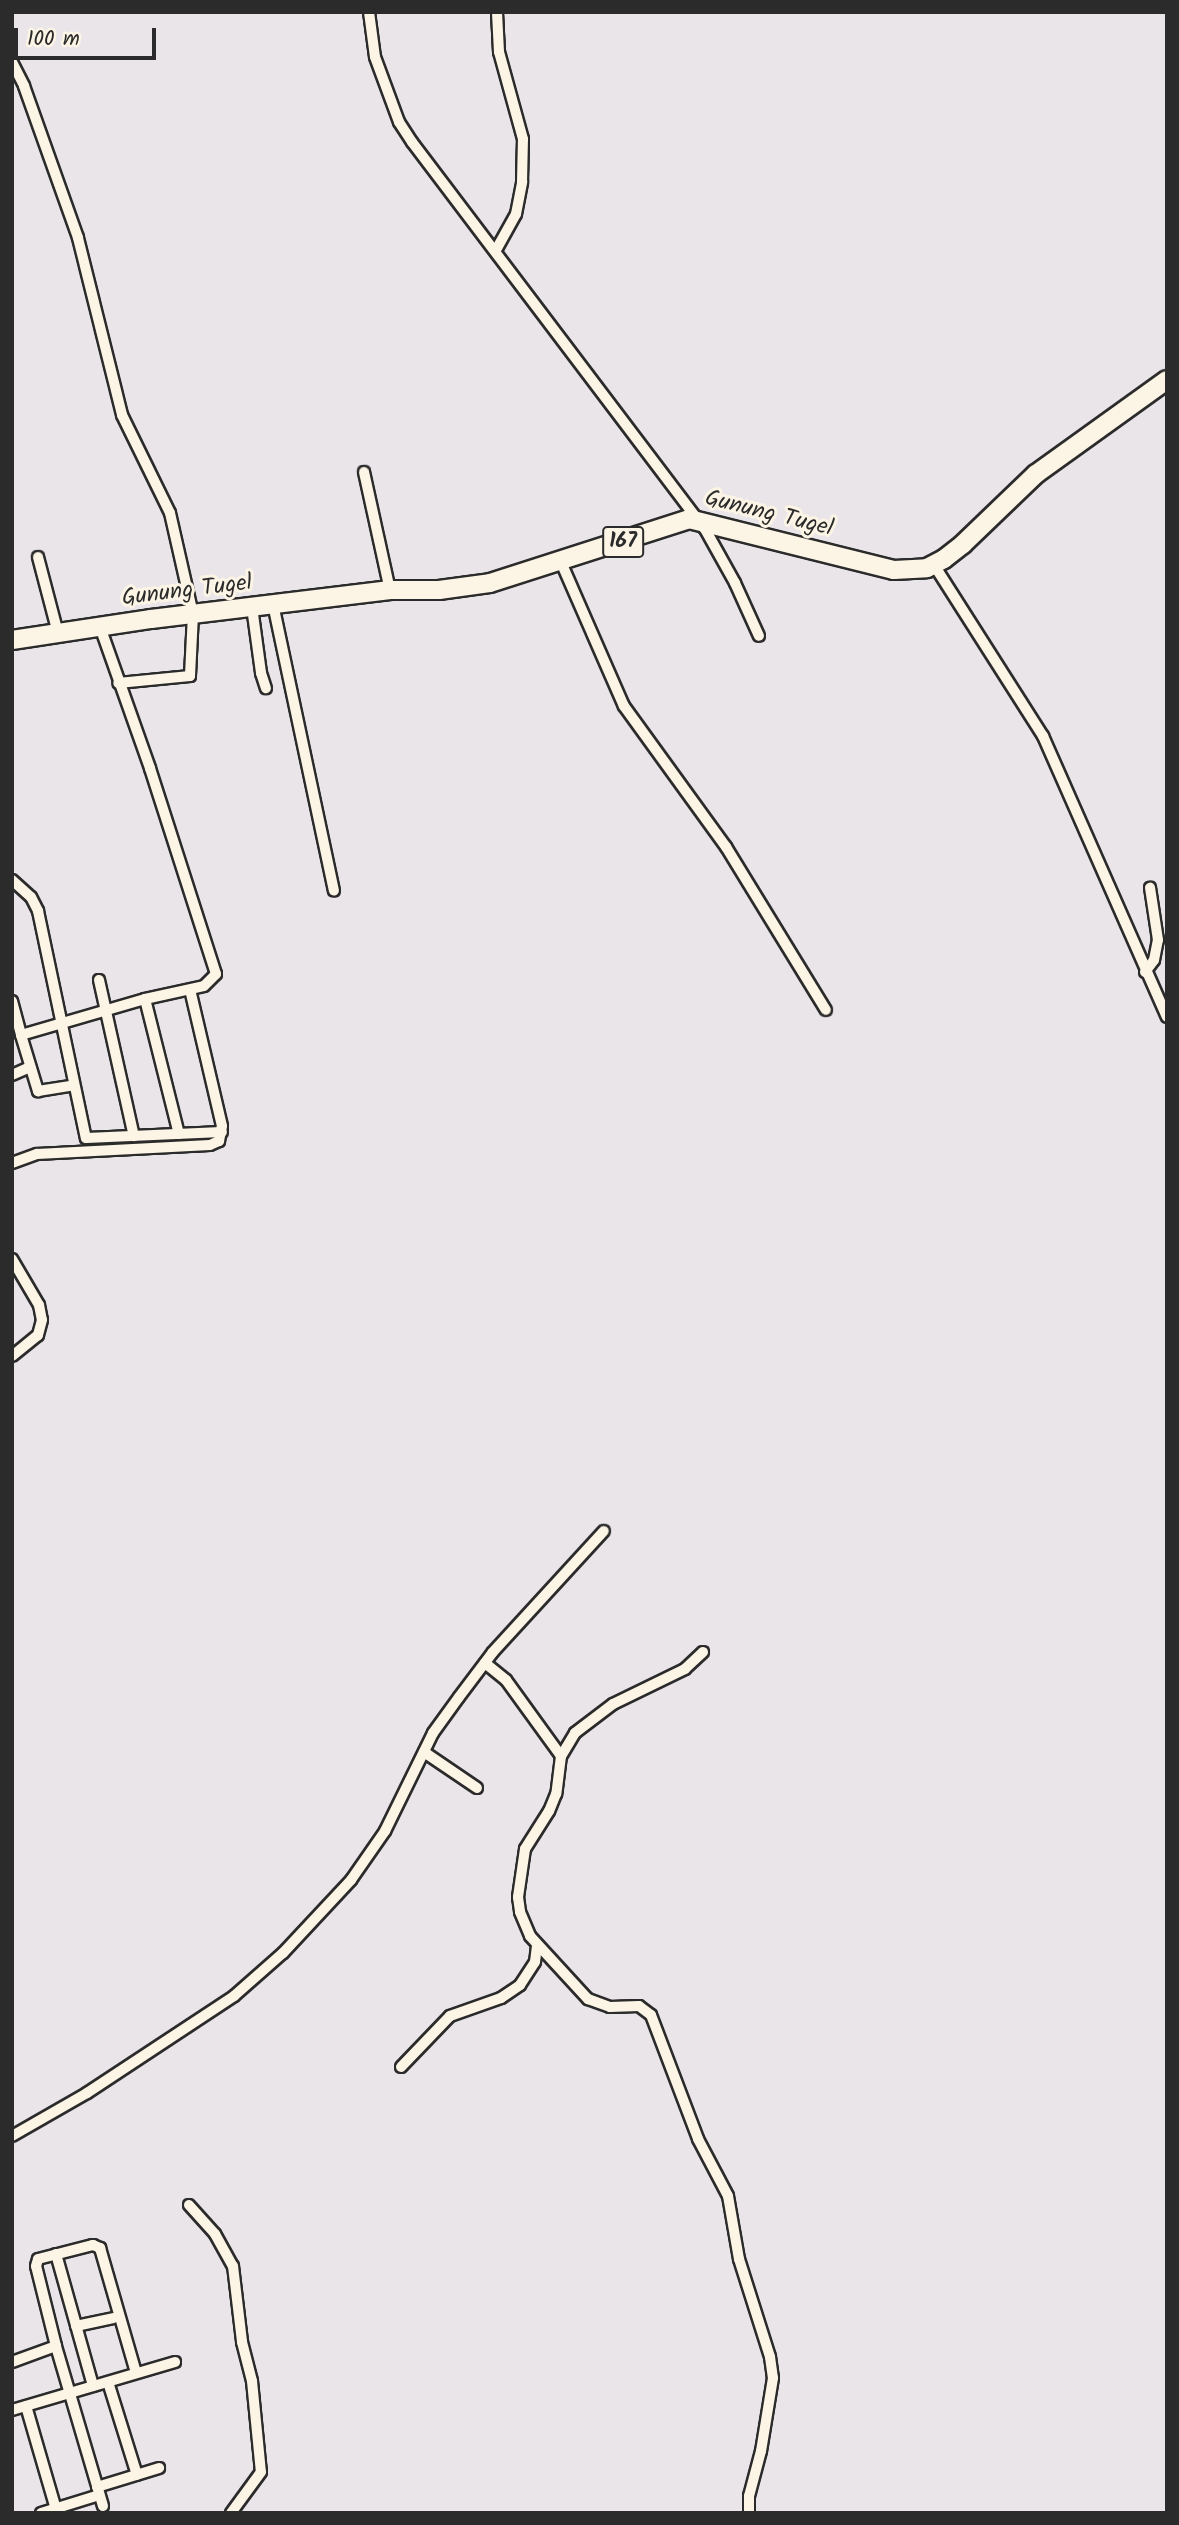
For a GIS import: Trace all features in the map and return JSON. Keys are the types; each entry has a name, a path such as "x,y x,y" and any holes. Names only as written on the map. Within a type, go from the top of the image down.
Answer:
{"main road":[{"name":"Gunung Tugel","path":"12,640 390,590 439,590 490,583 561,562 678,521 698,519 894,570 934,565 963,544 1035,474 1167,380"}],"street":[{"path":"369,12 375,57 400,122 426,162 496,250 573,358 698,519 735,583 759,636"},
{"path":"496,250 516,214 522,183 523,139 499,52 497,12"},
{"path":"12,62 24,86 78,238 122,415 170,513 193,614 190,676 118,683"},
{"path":"364,472 390,590"},
{"path":"38,557 58,633"},
{"path":"561,562 624,706 726,847 827,1010"},
{"path":"934,565 1043,736 1167,1017"},
{"path":"273,604 334,891"},
{"path":"251,607 262,678 266,688"},
{"path":"21,1035 145,999 190,990 210,983 216,968 100,627"},
{"path":"12,880 30,897 38,911 86,1138 222,1132"},
{"path":"1145,972 1154,960 1158,940 1150,888"},
{"path":"99,980 134,1136"},
{"path":"12,1163 37,1154 210,1145 219,1141 222,1132 190,990"},
{"path":"145,999 180,1134"},
{"path":"12,1001 38,1091 74,1085"},
{"path":"12,1075 30,1067"},
{"path":"12,1259 38,1305 42,1320 38,1335 12,1356"},
{"path":"12,2136 87,2093 234,1996 283,1953 351,1880 385,1831 440,1724 485,1663 604,1531"},
{"path":"703,1652 685,1669 612,1704 575,1733 561,1756 556,1794 549,1811 524,1849 517,1898 523,1922 537,1946 588,1999 610,2007 639,2006 651,2015 698,2140 728,2196 740,2259 770,2357 773,2378 761,2451 749,2496 749,2513"},
{"path":"485,1663 506,1681 561,1756"},
{"path":"424,1752 477,1788"},
{"path":"401,2067 450,2016 501,1998 520,1985 535,1962 537,1946"},
{"path":"189,2205 215,2234 233,2266 242,2342 252,2381 261,2472 231,2513"},
{"path":"103,2507 68,2394 36,2266 38,2259 93,2245 100,2248 136,2373"},
{"path":"56,2254 93,2386"},
{"path":"76,2326 113,2318"},
{"path":"12,2361 56,2346"},
{"path":"12,2410 175,2362"},
{"path":"108,2382 138,2476"},
{"path":"26,2406 57,2511"},
{"path":"41,2513 57,2511 98,2491 159,2468"}]}
